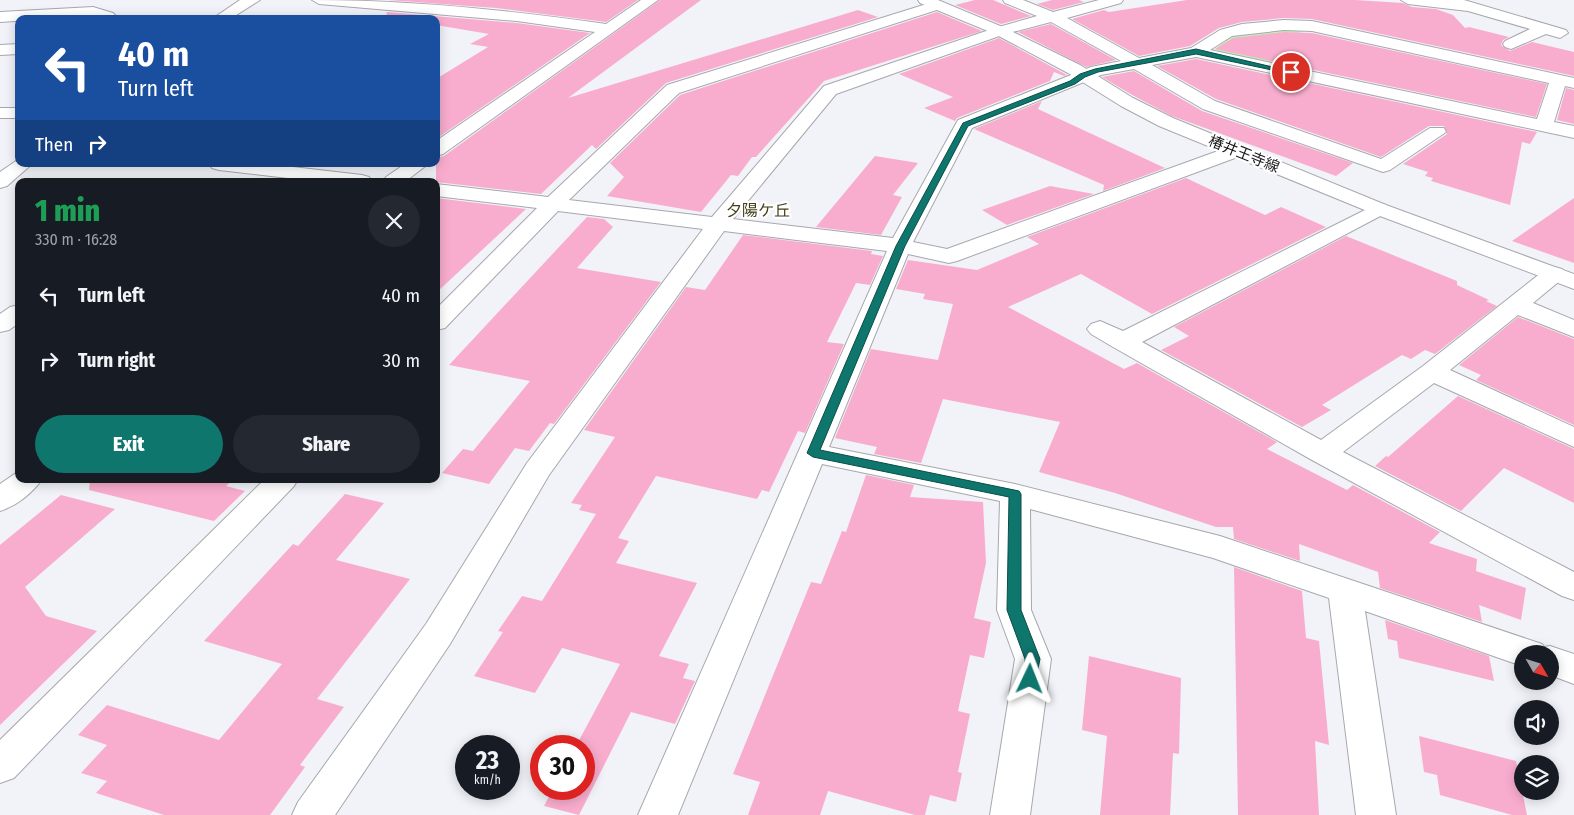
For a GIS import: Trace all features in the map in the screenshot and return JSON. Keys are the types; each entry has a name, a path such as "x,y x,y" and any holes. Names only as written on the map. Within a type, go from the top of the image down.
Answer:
{"street":[{"path":"225,15 245,2 253,0"},
{"path":"319,0 517,16 607,29"},
{"path":"440,147 651,0"},
{"path":"1010,0 1051,17 1132,64 1209,105 1383,166 1437,132"},
{"path":"312,815 438,634 538,470 718,224 830,90 1000,31 1116,0"},
{"path":"1408,0 1474,8 1500,2"},
{"path":"1448,0 1560,33"},
{"path":"440,318 553,204 673,88 932,3"},
{"name":"椿井王寺線","path":"932,3 1000,31 1158,118 1379,208 1564,278"},
{"path":"31,15 93,11 105,15"},
{"path":"440,19 454,11"},
{"path":"0,17 15,16"},
{"path":"658,815 900,246 965,124 1072,83 1083,75 1196,52 1226,33 1242,28 1284,25 1312,26 1566,81 1544,126"},
{"path":"1511,44 1543,29"},
{"path":"0,50 15,49"},
{"path":"1196,52 1574,132"},
{"path":"0,113 15,113"},
{"path":"440,190 900,246 949,256 1236,151"},
{"path":"0,182 18,167"},
{"path":"224,178 240,167"},
{"path":"250,167 338,178"},
{"path":"397,178 414,167"},
{"path":"1379,208 1111,336 1322,453 1574,588"},
{"path":"1322,453 1432,372 1516,305 1564,278"},
{"path":"1516,305 1574,329"},
{"path":"0,325 15,315"},
{"path":"1432,372 1574,438"},
{"path":"813,453 1015,494 1220,548 1514,649"},
{"path":"0,500 22,483"},
{"path":"0,766 279,483"},
{"path":"1010,815 1033,659 1014,610 1015,494"},
{"path":"1345,591 1376,815"},
{"path":"1559,663 1574,669"}],"green space":[{"path":"1304,29 1271,62 1220,52 1215,49 1233,35 1247,31"}],"building":[{"path":"388,0 638,0 606,22 496,8"},
{"path":"660,0 701,0 568,98 858,10 878,17 666,83 596,149 592,145 541,194 440,182 440,178 436,178 436,167 440,167 440,157 444,156"},
{"path":"975,0 993,0 1031,16 1001,24 955,5"},
{"path":"1052,0 1079,0 1084,2 1053,10 1037,4"},
{"path":"1187,0 1355,0 1403,3 1412,7 1436,9 1453,15 1465,28 1469,27 1509,37 1503,40 1501,45 1510,51 1532,42 1574,52 1574,76 1312,19 1284,18 1242,22 1219,28 1190,46 1139,56 1072,19 1104,10 1109,12"},
{"path":"387,12 422,15 386,15"},
{"path":"937,12 982,31 824,81 756,157 752,157 738,176 731,175 701,212 607,196 624,177 610,163 680,95"},
{"path":"440,16 517,23 590,33 440,136 440,77 488,47 470,44 489,34 440,26"},
{"path":"1051,24 1116,60 1086,67 1018,32"},
{"path":"1284,32 1312,33 1547,84 1536,117 1215,49 1233,38"},
{"path":"999,38 1067,75 1064,76 1054,72 1050,81 957,118 955,121 924,108 953,97 899,74"},
{"path":"1196,59 1537,132 1530,144 1522,142 1510,205 1431,181 1433,178 1425,176 1428,172 1403,164 1447,134 1444,126 1429,126 1381,157 1216,99 1157,66"},
{"path":"1134,71 1202,111 1353,163 1336,176 1172,116 1102,77"},
{"path":"1566,88 1574,90 1574,124 1557,120"},
{"path":"1042,101 1038,109 1165,168 1103,191 1104,185 974,129"},
{"path":"875,156 918,163 893,195 902,197 881,235 816,227"},
{"path":"1186,178 1265,215 1281,207 1326,227 1152,314 1081,274 1008,307 1124,369 1137,363 1277,442 1267,449 1347,490 1353,485 1440,532 1429,543 1477,559 1476,571 1526,588 1521,620 1479,605 1482,622 1380,588 1378,572 1299,544 1300,561 1234,539 1233,527 1216,527 1115,493 1039,472 1060,422 943,399 921,463 874,454 877,447 835,438 871,349 938,360 953,304 923,299 925,294 896,289 908,260 977,270 1039,244 1027,237"},
{"path":"1050,186 1094,194 1007,225 982,210"},
{"path":"440,198 526,209 440,289"},
{"path":"1574,198 1574,263 1512,241"},
{"path":"587,217 604,219 613,227 577,268 661,282 554,424 550,423 529,451 515,448 489,484 442,473 463,449 473,451 530,381 449,365"},
{"path":"743,235 872,251 871,254 883,256 870,285 856,283 827,342 844,344 805,433 798,431 769,492 762,490 757,499 656,476 618,538 629,541 616,563 697,583 659,656 689,664 683,678 695,681 675,724 631,712 595,783 595,735 582,735 620,664 562,648 535,693 474,676 503,632 498,631 522,596 542,601 596,514 579,510 582,505 571,503 615,437 584,430 686,287 705,290"},
{"path":"1346,236 1457,281 1457,285 1489,300 1486,301 1497,306 1435,354 1425,350 1411,359 1402,355 1322,405 1331,410 1302,427 1161,350 1189,336 1174,327"},
{"path":"1518,317 1574,339 1574,425 1476,380 1481,375 1459,365"},
{"path":"1458,396 1574,449 1574,503 1504,468 1461,511 1375,466 1386,456 1388,457"},
{"path":"866,475 914,485 910,497 983,502 986,563 974,618 991,622 984,658 970,655 958,711 970,714 958,772 962,773 956,802 930,795 925,815 915,815 828,791 820,815 748,815 760,782 733,774 811,582 821,584 842,531 846,532"},
{"path":"90,483 229,483 226,486 245,491 214,521 89,490"},
{"path":"345,494 384,503 336,560 410,579 317,699 344,707 300,765 305,767 270,815 164,815 96,793 107,781 81,773 107,745 78,735 107,705 219,740 282,664 204,641 293,544 298,546"},
{"path":"61,495 115,509 25,587 46,616 97,631 0,725 0,545"},
{"path":"1234,567 1302,591 1306,638 1319,641 1329,745 1315,741 1319,815 1238,815"},
{"path":"1385,620 1489,656 1494,681 1399,658 1397,641 1388,639"},
{"path":"1089,656 1181,678 1179,754 1173,753 1170,815 1100,815 1107,736 1082,730"},
{"path":"1419,736 1514,760 1514,800 1524,800 1527,815 1512,815 1440,795 1437,775 1424,772"},
{"path":"547,800 587,800 579,815 544,806"}],"district":[{"name":"夕陽ケ丘","path":"758,210"}],"route":[{"path":"1030,679 1033,659 1014,610 1015,494 813,453 900,246 965,124 1072,83 1083,75 1097,70 1196,52 1291,72"}]}
